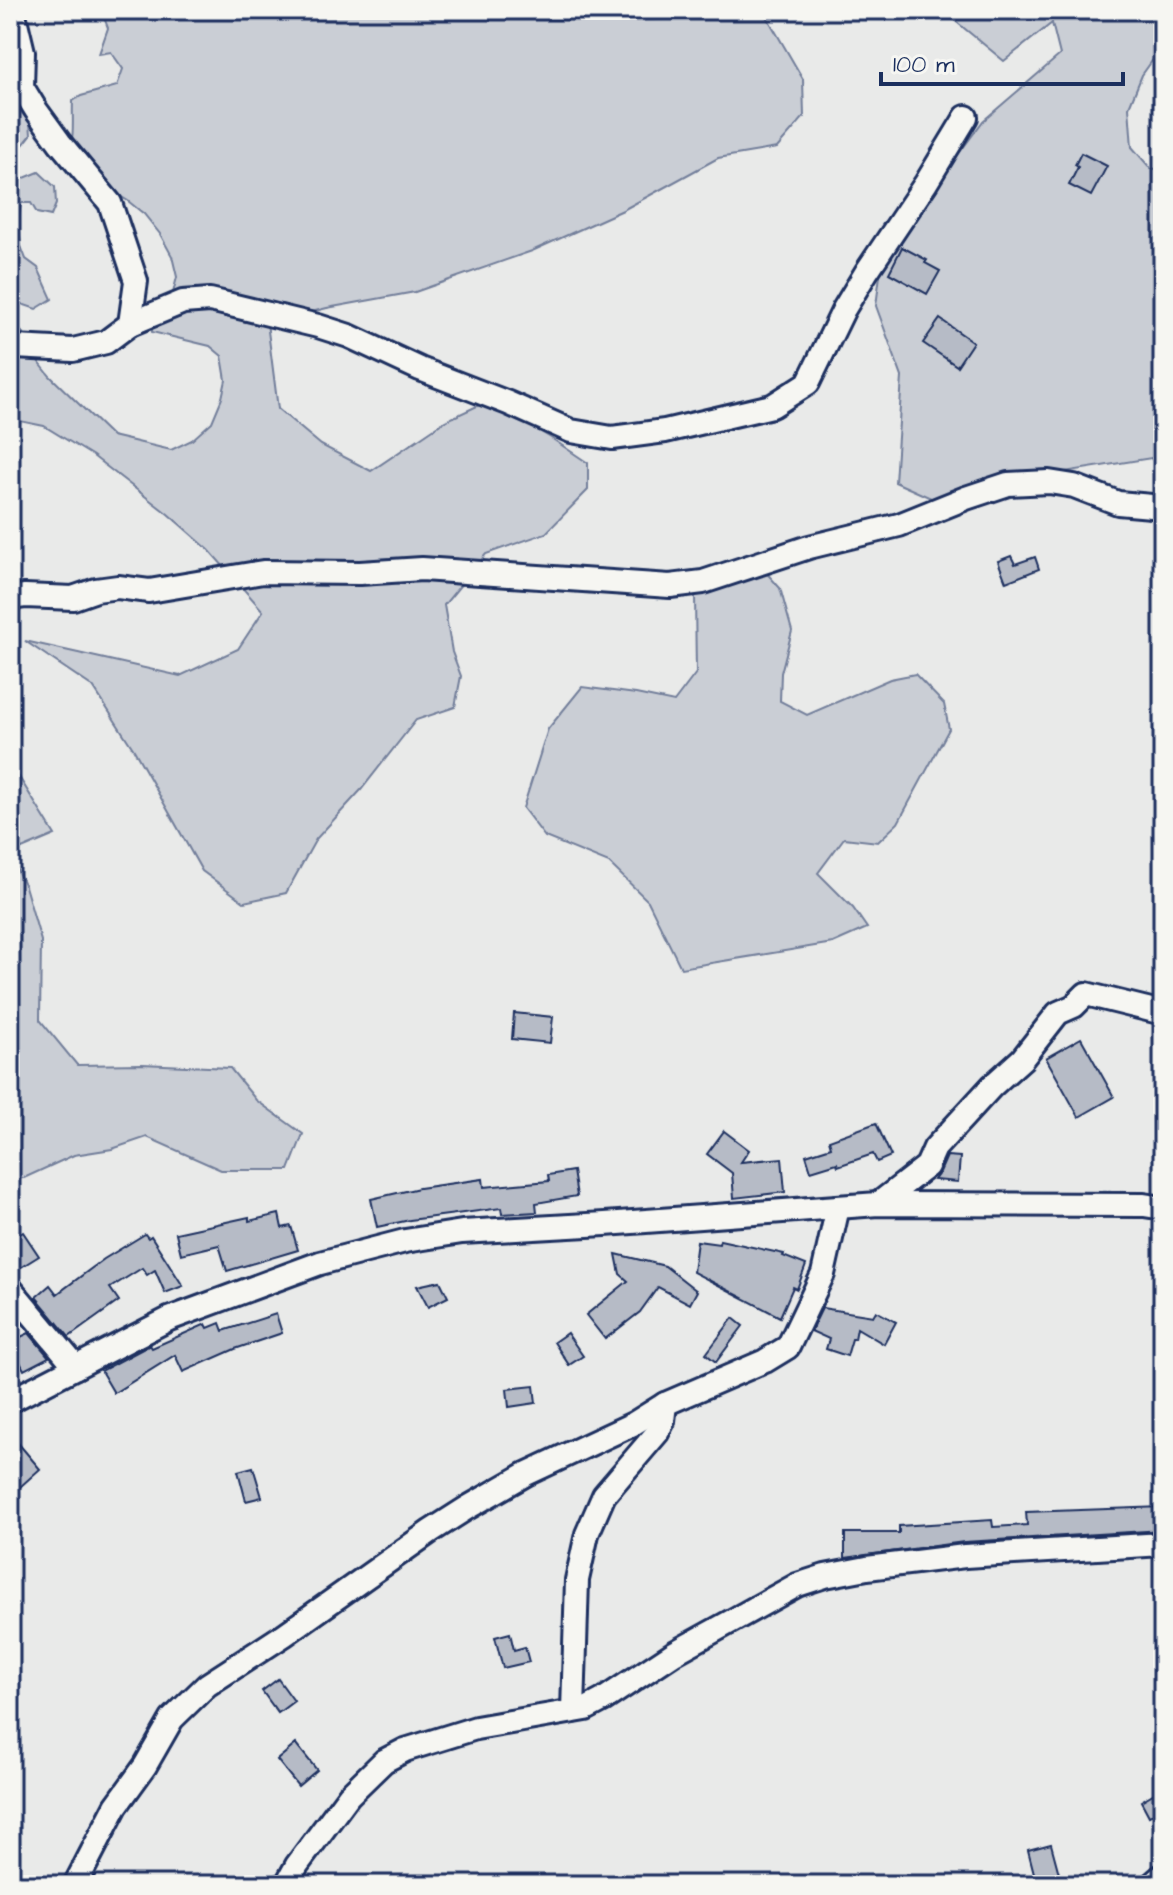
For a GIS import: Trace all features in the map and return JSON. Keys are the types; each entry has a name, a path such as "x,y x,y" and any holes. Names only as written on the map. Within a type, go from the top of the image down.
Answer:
{"main road":[{"path":"1156,1885 1163,1879"}],"street":[{"path":"13,10 23,52 22,87 60,143 110,203 136,281 130,324"},
{"path":"10,350 15,347 73,350 106,342 130,324 183,302 210,300 349,336 420,369 571,431 612,438 665,431 757,410 772,406 808,383 844,309 966,117"},
{"path":"10,598 73,598 118,587 149,591 263,572 360,573 422,569 670,586 703,582 809,547 899,525 1008,484 1049,482 1074,486 1118,503 1163,507"},
{"path":"878,1204 927,1166 935,1148 992,1086 1022,1059 1058,1013 1074,1006 1086,994 1163,1013"},
{"path":"10,1401 169,1319 320,1263 405,1241 462,1232 878,1204 1144,1205 1163,1208"},
{"path":"75,1885 116,1806 145,1766 172,1719 207,1685 467,1508 526,1474 633,1424 665,1404 765,1361 788,1347 823,1274 838,1207"},
{"path":"10,1288 76,1367"},
{"path":"573,1711 577,1580 587,1534 604,1495 657,1433 663,1421 665,1404"},
{"path":"286,1885 297,1865 349,1795 384,1761 405,1750 476,1728 586,1709 674,1653 797,1585 867,1568 965,1556 1163,1544"}],"shaded area":[{"path":"91,10 503,10 536,19 620,21 763,10 803,79 804,117 777,148 718,158 623,210 532,251 415,292 267,323 278,409 321,445 371,471 445,421 488,401 588,463 588,490 546,533 486,554 444,605 452,652 461,676 455,707 416,720 361,790 316,839 286,893 244,902 202,871 134,750 93,687 25,641 180,676 238,649 263,611 209,550 93,456 44,426 10,419 10,321 23,333 50,376 112,436 171,450 192,440 212,422 226,380 222,356 210,346 152,332 152,306 171,301 177,277 172,256 144,214 109,189 69,151 73,133 73,101 117,86 123,69 111,52 99,54 108,28 103,15"},
{"path":"942,10 1155,10 1159,51 1142,75 1129,107 1132,147 1151,169 1163,168 1163,475 1151,458 1002,482 942,503 895,482 902,377 876,306 886,229 934,187 983,121 1060,55 1052,23 1004,61"},
{"path":"18,109 30,122 31,135 10,154 10,111"},
{"path":"39,172 55,187 56,204 51,216 37,213 31,203 21,203 18,221 26,259 38,268 52,299 36,309 10,300 10,178 22,179"},
{"path":"755,560 780,588 792,631 781,673 780,701 807,715 890,679 915,674 944,704 949,729 898,823 878,842 844,838 818,873 853,908 867,928 833,943 681,968 648,901 609,863 545,837 523,808 548,729 582,687 674,702 696,673 695,595 730,564"},
{"path":"10,767 55,835 10,854"},
{"path":"10,856 25,886 41,941 40,1020 77,1065 230,1068 256,1100 303,1134 289,1170 221,1170 147,1137 112,1149 74,1155 24,1178 10,1179"}],"building":[{"path":"1081,153 1107,166 1091,196 1069,185"},
{"path":"902,247 940,271 927,294 889,273"},
{"path":"940,319 973,342 957,366 923,343"},
{"path":"1011,556 1015,564 1035,557 1039,569 1006,582 998,561"},
{"path":"514,1013 553,1017 550,1043 512,1039"},
{"path":"1081,1038 1114,1097 1079,1117 1046,1058"},
{"path":"876,1123 891,1156 877,1162 873,1154 811,1171 806,1155 831,1147 829,1140"},
{"path":"724,1131 749,1150 741,1162 782,1158 785,1192 734,1198 732,1173 707,1154"},
{"path":"947,1156 960,1157 958,1182 934,1180"},
{"path":"573,1171 577,1196 536,1203 537,1212 502,1214 501,1208 377,1227 371,1199 483,1179 484,1187 549,1181 548,1175"},
{"path":"279,1214 282,1228 291,1226 298,1250 227,1271 219,1245 181,1254 176,1233 249,1217 249,1221"},
{"path":"23,1232 39,1256 10,1274 10,1240"},
{"path":"145,1234 148,1238 151,1236 183,1286 165,1293 155,1270 147,1275 142,1268 110,1288 119,1301 69,1337 36,1297 50,1285 57,1294 104,1259"},
{"path":"720,1240 784,1254 806,1265 797,1289 793,1287 780,1317 693,1272 697,1241 719,1244"},
{"path":"616,1254 665,1266 697,1291 690,1304 658,1287 640,1312 605,1339 586,1315 628,1281 620,1274"},
{"path":"440,1281 448,1297 428,1307 417,1286"},
{"path":"822,1308 873,1316 876,1311 896,1322 884,1344 857,1328 847,1356 826,1349 829,1339 811,1331"},
{"path":"276,1314 282,1333 183,1372 175,1355 114,1393 101,1371 150,1345 152,1348 206,1324 208,1328 220,1323 223,1331"},
{"path":"733,1318 743,1326 716,1362 706,1354"},
{"path":"29,1333 49,1357 24,1370 10,1342"},
{"path":"567,1333 583,1356 569,1365 554,1342"},
{"path":"534,1386 536,1403 509,1407 507,1389"},
{"path":"18,1443 40,1469 10,1496 10,1450"},
{"path":"253,1467 262,1497 246,1501 238,1471"},
{"path":"1163,1507 1163,1530 964,1542 845,1558 845,1533 899,1533 899,1526 992,1520 993,1527 1027,1525 1026,1512"},
{"path":"510,1633 514,1650 525,1647 529,1662 503,1668 495,1637"},
{"path":"278,1679 294,1701 278,1713 262,1691"},
{"path":"296,1744 317,1770 298,1786 277,1760"},
{"path":"1163,1788 1163,1808 1149,1816 1141,1801"},
{"path":"1051,1844 1062,1885 1037,1885 1028,1850"}]}
